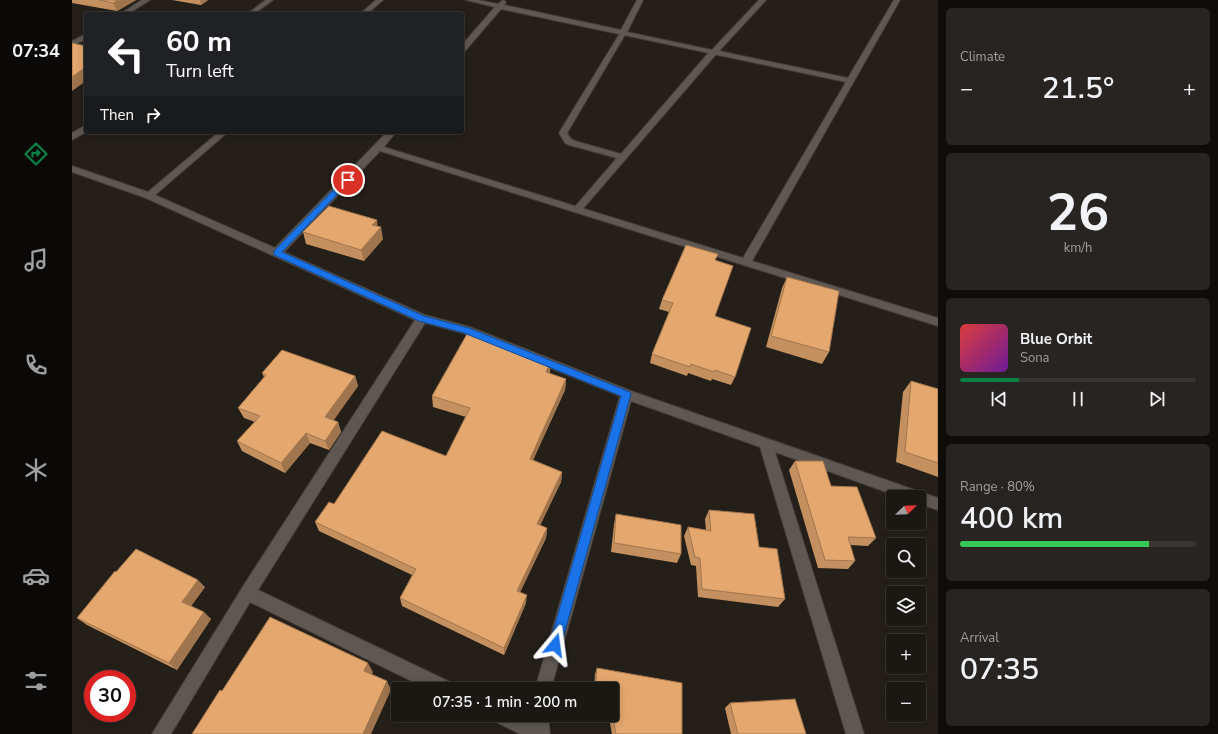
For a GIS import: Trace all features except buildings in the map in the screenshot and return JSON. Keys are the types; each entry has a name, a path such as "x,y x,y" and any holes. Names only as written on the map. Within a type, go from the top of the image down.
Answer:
{"street":[{"path":"127,12 147,0"},
{"path":"253,12 270,0"},
{"path":"365,12 380,0"},
{"path":"469,0 850,81"},
{"path":"464,47 505,0"},
{"path":"622,157 572,143 568,141 563,133 623,33 640,0"},
{"path":"577,210 714,52 763,0"},
{"path":"746,262 897,0"},
{"path":"72,44 84,37"},
{"path":"72,137 84,129"},
{"path":"149,196 222,134"},
{"path":"277,253 390,134"},
{"path":"378,148 938,322"},
{"path":"72,169 149,196 422,318 466,330 627,394 766,445 898,490"},
{"path":"161,734 247,593 422,318"},
{"path":"545,682 627,394"},
{"path":"766,445 855,734"},
{"path":"926,500 938,504"},
{"path":"247,593 431,682"},
{"path":"515,722 540,734 539,722"}],"route":[{"path":"348,180 277,253 422,318 466,330 627,394 555,645"}]}
